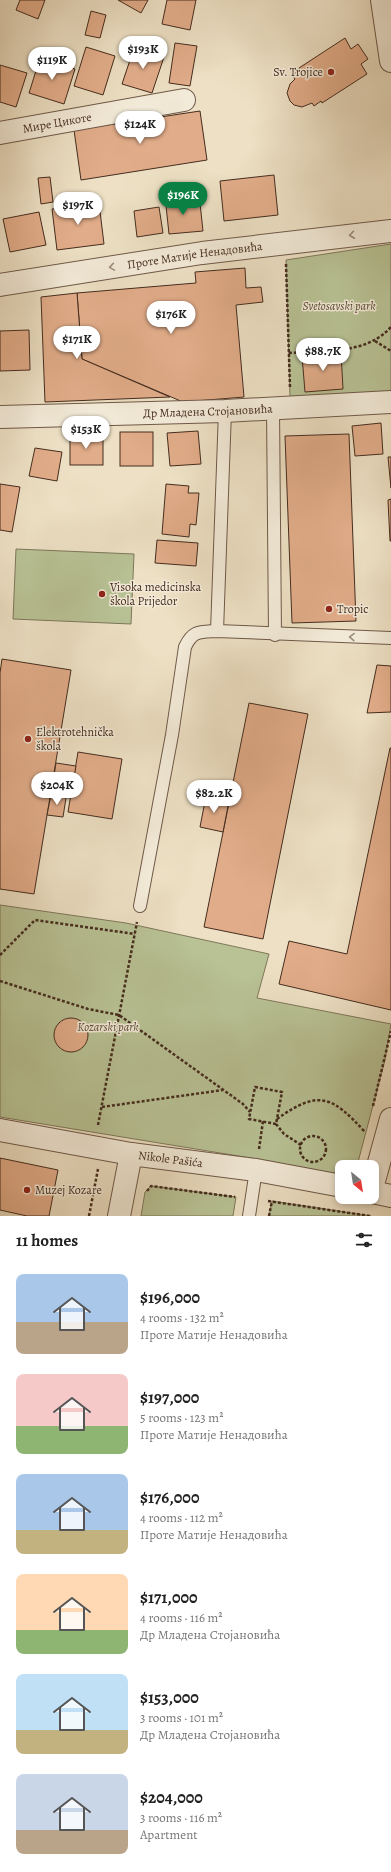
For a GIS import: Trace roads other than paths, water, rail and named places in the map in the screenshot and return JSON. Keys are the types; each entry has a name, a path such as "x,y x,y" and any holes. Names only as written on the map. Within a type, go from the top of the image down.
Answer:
{"street":[{"path":"382,0 391,61"},
{"name":"Мире Цикоте","path":"0,133 184,100"},
{"name":"Проте Матије Ненадовића","path":"0,286 202,252 391,230"},
{"name":"Др Младена Стојановића","path":"0,417 225,411 391,402"},
{"path":"375,1160 381,1115"},
{"name":"Nikole Pašića","path":"0,1130 93,1156 131,1154 256,1170 335,1185"},
{"path":"119,1216 131,1154"},
{"path":"379,1193 391,1196"}],"lane":[{"path":"273,408 275,635"},
{"path":"217,632 225,411"},
{"path":"140,906 172,735 185,647 189,639 197,632 391,638"},
{"path":"248,1216 256,1170"}],"place":[{"name":"Sv. Trojice","path":"331,72"},
{"name":"Visoka medicinska škola Prijedor","path":"102,594"},
{"name":"Tropic","path":"329,609"},
{"name":"Elektrotehnička škola","path":"28,739"},
{"name":"Muzej Kozare","path":"27,1190"}],"park label":[{"name":"Svetosavski park","path":"339,306"},
{"name":"Kozarski park","path":"108,1027"}]}
